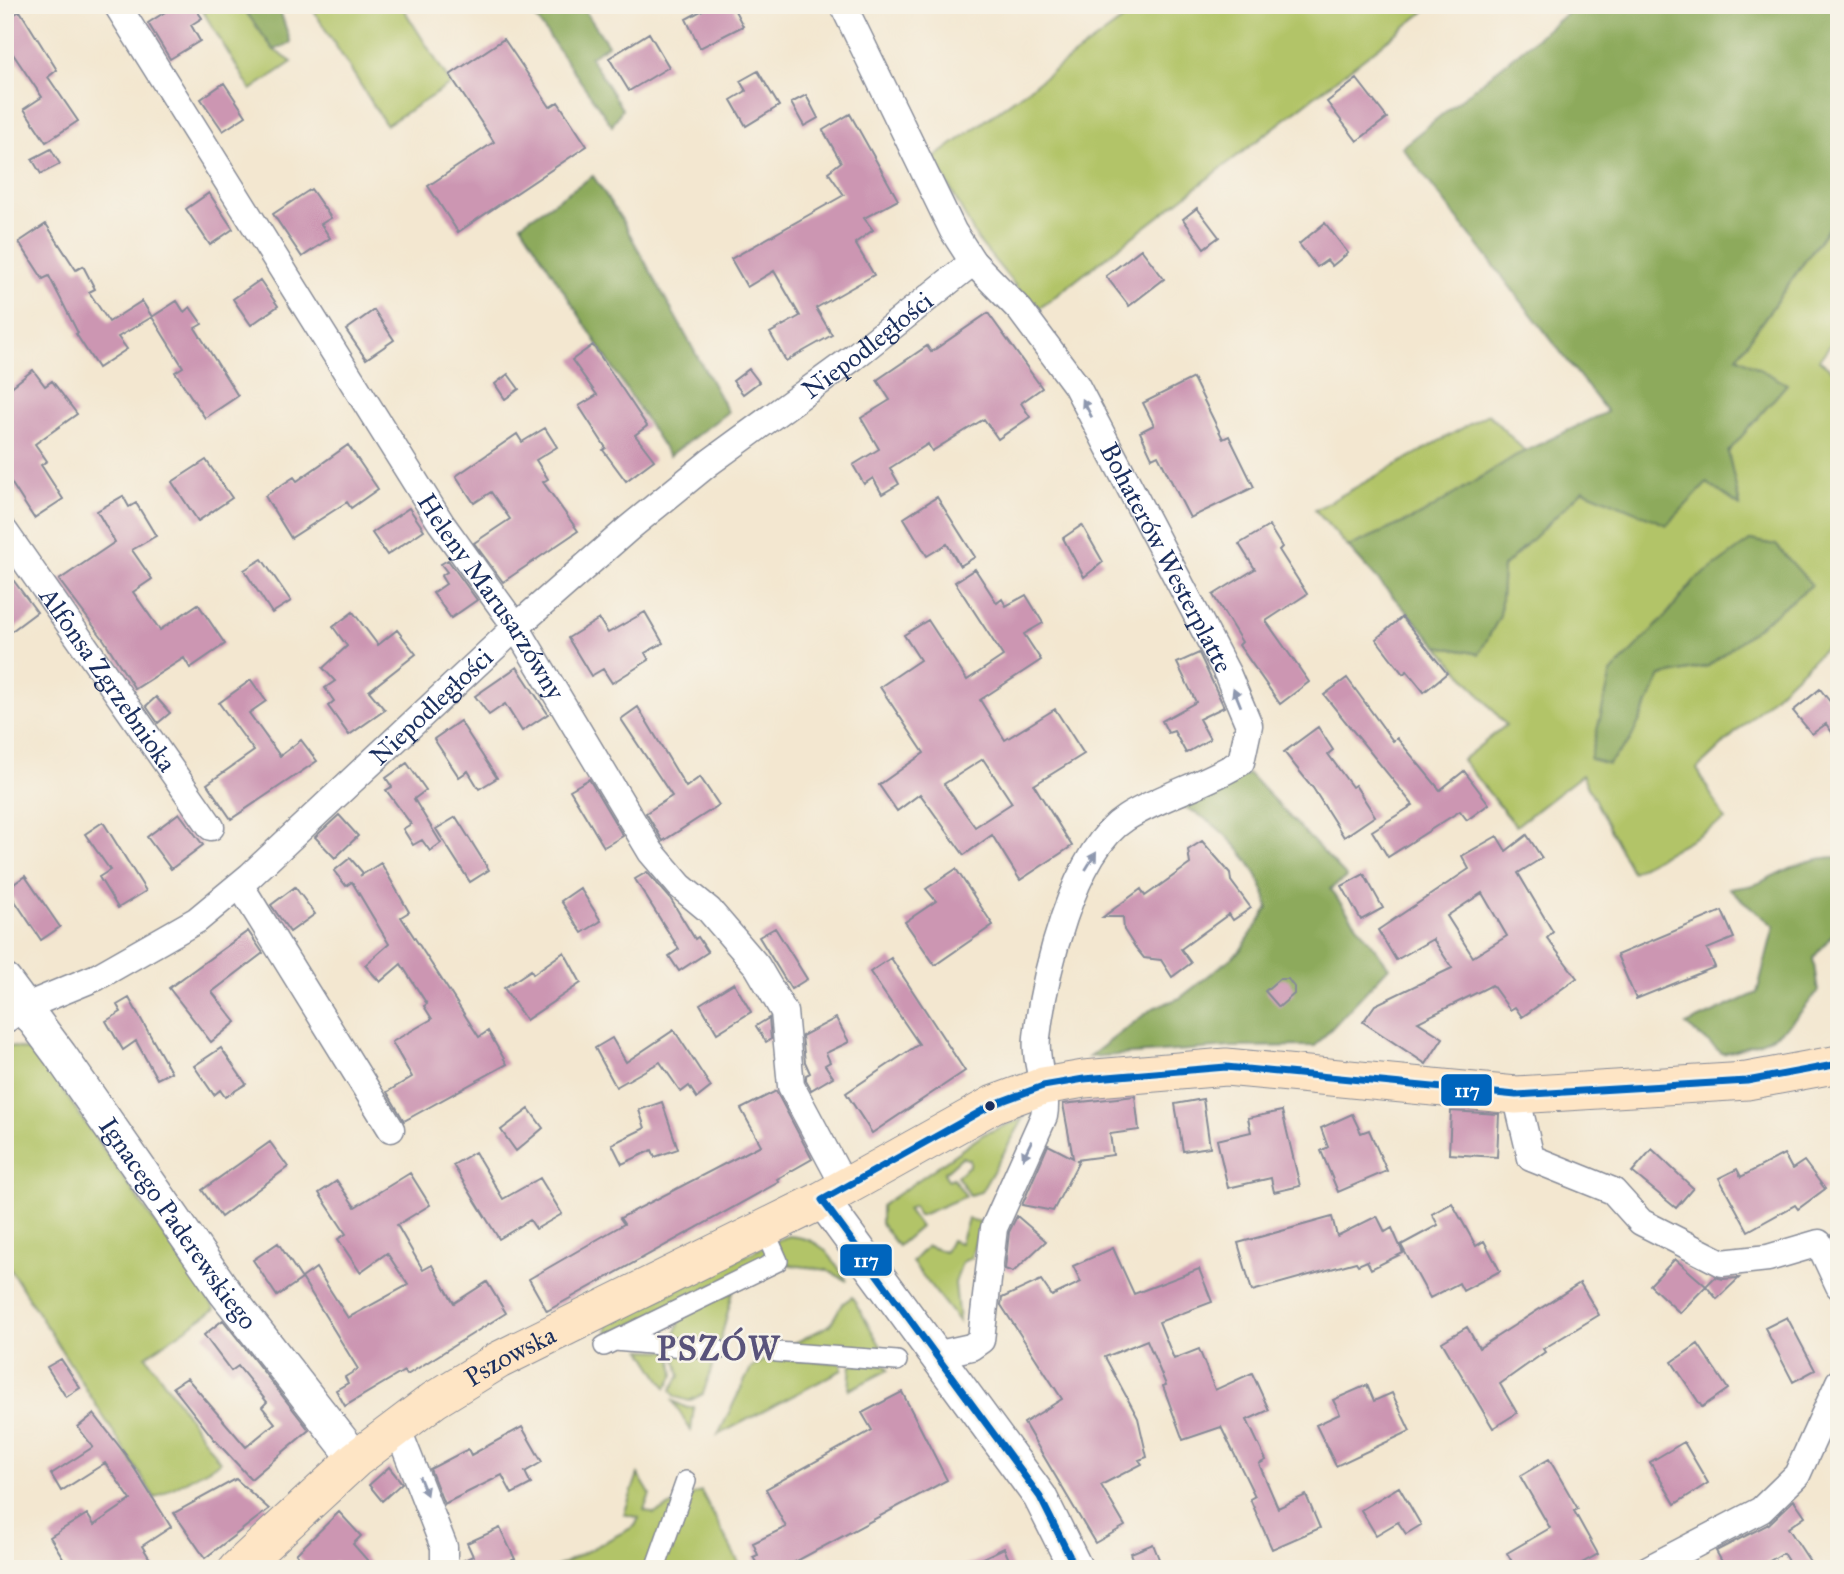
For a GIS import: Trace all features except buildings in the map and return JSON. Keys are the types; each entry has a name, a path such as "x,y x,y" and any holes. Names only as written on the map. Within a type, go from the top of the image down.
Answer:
{"main road":[{"name":"Pszowska","path":"237,1569 356,1459 397,1427 499,1360 833,1193 994,1104 1043,1086 1084,1079 1226,1067 1516,1095 1747,1081 1839,1063"}],"street":[{"name":"Heleny Marusarzówny","path":"117,5 441,523 516,627 651,852 680,886 709,910 757,967 784,1012 791,1086 833,1193"},
{"name":"Bohaterów Westerplatte","path":"843,5 953,231 973,262 1020,310 1076,385 1227,673 1249,725 1241,762 1217,777 1166,796 1123,820 1099,847 1081,877 1061,922 1037,1040 1046,1103 1044,1116 994,1228 981,1340 971,1347 935,1355"},
{"name":"Niepodległości","path":"11,1003 97,977 197,920 240,885 516,627 710,462 854,357 973,262"},
{"name":"Alfonsa Zgrzebnioka","path":"5,532 211,827"},
{"path":"240,885 391,1129"},
{"name":"Ignacego Paderewskiego","path":"11,1003 225,1292 356,1459"},
{"path":"1516,1095 1531,1158 1613,1191 1641,1222 1723,1263 1768,1258 1819,1243 1839,1286"},
{"path":"833,1193 935,1355 1040,1497 1076,1569"},
{"path":"718,1350 609,1343 776,1257"},
{"path":"777,1352 897,1361"},
{"path":"1648,1569 1761,1510 1797,1475 1839,1382"},
{"path":"397,1427 444,1547 444,1569"},
{"path":"656,1569 686,1481"}],"green space":[{"path":"199,5 241,5 274,50 292,62 251,90"},
{"path":"241,5 278,5 291,43 274,50"},
{"path":"310,5 401,5 451,84 386,125"},
{"path":"527,5 581,5 608,45 590,57 622,109 612,126"},
{"path":"1143,5 1433,5 1036,311 977,239 934,158"},
{"path":"1577,5 1839,5 1839,220 1835,218 1737,357 1787,384 1728,452 1740,506 1707,483 1667,525 1583,490 1503,567 1500,616 1479,654 1438,646 1348,547 1421,515 1515,456 1607,412 1402,147"},
{"path":"593,176 622,220 728,412 669,456 521,224"},
{"path":"1836,218 1839,220 1839,333 1819,360 1839,375 1839,635 1697,769 1725,820 1632,872 1582,775 1516,826 1462,760 1506,725 1438,646 1479,654 1500,616 1503,567 1583,490 1667,524 1707,483 1740,505 1728,452 1786,385 1737,357","holes":["1694,581 1709,666 1661,676 1664,618"]},
{"path":"1488,414 1525,451 1421,515 1348,547 1315,510"},
{"path":"1751,540 1776,545 1812,585 1708,666 1661,676 1630,741 1608,764 1590,759 1611,673 1664,618 1694,581"},
{"path":"1249,774 1347,877 1330,889 1389,967 1315,1046 1232,1047 1089,1057 1153,1008 1180,998 1240,951 1268,908 1256,874 1233,843 1203,818 1170,802"},
{"path":"1839,857 1839,927 1813,958 1818,991 1796,1018 1778,1033 1723,1054 1686,1025 1757,993 1774,926 1729,889 1757,884 1807,862"},
{"path":"5,1045 36,1052 215,1309 146,1356 220,1462 155,1498 5,1261"},
{"path":"1024,1118 981,1192 970,1195 957,1176 970,1165 970,1160 962,1157 944,1173 948,1180 953,1178 966,1196 919,1216 913,1206 907,1209 920,1227 898,1246 881,1224 881,1206 984,1134"},
{"path":"968,1219 981,1222 971,1258 962,1262 955,1283 959,1322 912,1262 927,1246 945,1252 951,1240 960,1243"},
{"path":"789,1236 817,1244 830,1256 847,1281 827,1270 785,1264 775,1241"},
{"path":"767,1245 767,1260 608,1336 607,1324"},
{"path":"733,1292 720,1342 676,1340 675,1334 684,1312"},
{"path":"852,1297 886,1355 785,1348 830,1325 842,1304"},
{"path":"642,1350 671,1351 674,1375 666,1388"},
{"path":"678,1352 716,1355 703,1394 689,1401 676,1397 671,1390 680,1376 676,1359"},
{"path":"768,1358 841,1363 842,1370 718,1435 751,1368"},
{"path":"851,1364 886,1366 888,1370 849,1390"},
{"path":"673,1401 687,1408 694,1407 691,1431"},
{"path":"638,1474 650,1494 644,1510 654,1514 701,1491 742,1569 553,1569 635,1526 639,1518 624,1514"}],"transit line":[{"name":"117","path":"1076,1569 1040,1497 822,1200 994,1104 1043,1086 1084,1079 1226,1067 1516,1095 1747,1081 1839,1064"}],"district":[{"name":"PSZÓW","path":"719,1348"}]}
